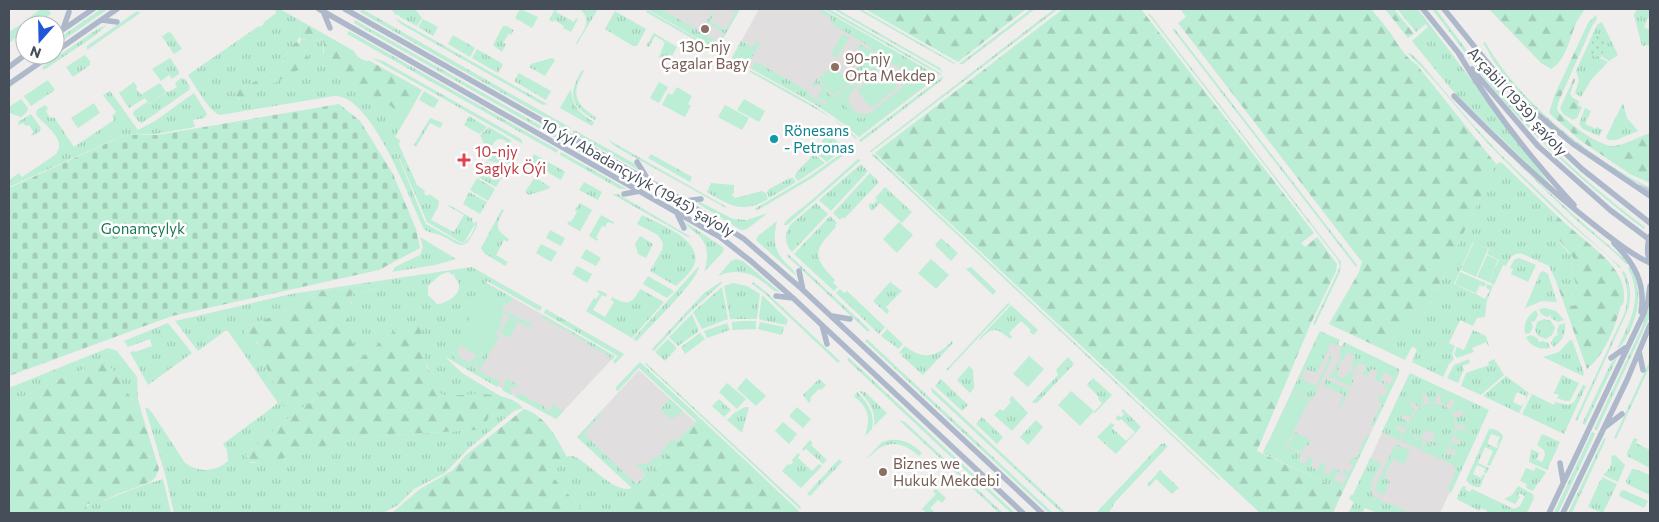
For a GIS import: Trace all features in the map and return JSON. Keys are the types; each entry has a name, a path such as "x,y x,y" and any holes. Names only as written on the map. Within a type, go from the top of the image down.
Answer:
{"main road":[{"path":"65,28 92,9"},
{"path":"65,45 118,9"},
{"name":"10 ýyl Abadançylyk (1945) şaýoly","path":"345,9 648,180 744,239 832,316 1042,513"},
{"name":"Arçabil (1939) şaýoly","path":"1423,9 1538,146 1610,210 1650,238"},
{"name":"Arçabil (1939) şaýoly","path":"1444,9 1546,135 1582,168 1650,223"},
{"path":"321,10 330,28"},
{"name":"10 ýyl Abadançylyk (1945) şaýoly","path":"321,10 697,223 734,247 793,298 1023,513"},
{"path":"65,23 69,12"},
{"path":"102,20 117,22"},
{"path":"1459,54 1488,98 1549,176 1586,218"},
{"path":"9,84 37,65"},
{"path":"1513,95 1528,105 1573,144 1650,196"},
{"path":"1454,96 1519,162 1556,195 1602,231 1650,263"},
{"path":"637,162 648,180"},
{"path":"1632,185 1650,191"},
{"path":"624,194 640,191"},
{"path":"684,201 701,199"},
{"path":"676,211 684,228"},
{"path":"1602,231 1632,263 1640,280 1642,301 1633,334"},
{"path":"1650,238 1647,252 1650,263"},
{"path":"799,271 803,290"},
{"path":"1549,513 1633,334 1648,300 1650,286"},
{"path":"776,296 793,298"},
{"path":"832,316 850,319"},
{"path":"1563,513 1650,325"},
{"path":"822,326 826,344"},
{"path":"1643,370 1639,350 1650,332"},
{"path":"1610,358 1627,346"},
{"path":"1603,428 1622,414"},
{"path":"1560,463 1564,482"}],"shaded area":[{"name":"130-njy Çagalar Bagy","path":"647,9 740,9 717,49"},
{"name":"90-njy Orta Mekdep","path":"759,9 821,9 939,76 859,137 825,110 732,58"},
{"path":"487,283 615,356 556,419 445,356"},
{"path":"1318,335 1399,373 1343,491 1263,453"},
{"path":"639,370 695,422 632,488 577,437"},
{"path":"1409,374 1488,411 1440,513 1391,513 1353,496"}],"green space":[{"path":"41,9 48,9 51,14 50,15 33,15"},
{"path":"101,9 108,9 65,39 65,34"},
{"path":"272,9 280,9 301,21 297,42 289,50 280,68 239,90 236,96 239,100 243,100 310,61 300,43 301,39 313,41 321,38 323,41 323,53 339,76 408,115 395,137 400,140 399,145 417,185 425,191 424,194 428,196 429,194 439,201 431,220 454,232 464,215 449,205 473,219 472,221 475,224 475,220 477,223 476,227 468,242 461,245 424,229 388,150 362,111 348,100 334,96 220,115 207,104 188,75 260,27 276,11","holes":["392,141 427,222 462,243 475,224 472,234 467,240 462,244 426,224"]},
{"path":"362,9 571,128 569,131 360,12"},
{"path":"391,9 415,9 422,18 417,26 396,15"},
{"path":"520,9 538,17 532,28 515,18"},
{"path":"555,9 558,9 556,12 574,22 576,18 578,19 571,32 554,20 553,22 549,20"},
{"path":"582,9 598,9 577,44 586,23"},
{"path":"650,9 660,9 698,30 697,32 701,32 719,42 724,33 706,22 714,13 710,21 726,30 735,13 728,9 736,11 740,9 717,49"},
{"path":"822,9 938,76 859,137 821,108 752,69 756,62 806,90 806,92 810,92 809,96 825,105 827,102 817,98 822,88 816,84 814,87 812,86 817,78 833,98 851,84 845,97 846,107 862,119 903,93 910,75 893,60 871,49 832,24 831,18 820,12"},
{"path":"824,9 829,9 942,74 940,75"},
{"path":"833,9 837,9 940,68 943,72"},
{"path":"857,9 861,9 955,63 954,64"},
{"path":"865,9 1026,9 958,62"},
{"path":"1031,9 1035,9 963,64 959,64"},
{"path":"1054,9 1058,9 870,153 870,151"},
{"path":"1063,9 1141,9 1314,233 1301,243 1305,247 1317,237 1337,264 1336,271 1311,323 1257,451 1343,491 1333,513 1260,513 875,153"},
{"path":"1182,9 1371,9 1404,53 1417,65 1496,164 1427,311 1404,326 1382,349 1329,324 1359,272 1362,262 1178,23 1186,17"},
{"path":"1385,9 1394,9 1414,34 1408,38"},
{"path":"1397,9 1418,9 1552,187 1451,89 1412,41 1428,27 1426,24 1416,32"},
{"path":"1432,9 1436,9 1492,83 1551,148 1606,197 1645,227 1644,229 1587,183 1533,133 1491,86"},
{"path":"1489,9 1585,9 1576,23 1564,55 1551,69 1541,63"},
{"path":"1637,9 1650,9 1650,14 1644,27 1650,30 1650,45 1642,46 1634,15"},
{"path":"647,10 717,50 716,52 646,12"},
{"path":"137,11 140,13 87,50 87,46"},
{"path":"615,11 646,29 637,46 633,46 605,29"},
{"path":"1148,14 1150,14 1341,262 1340,272 1315,325 1313,324 1340,266 1338,260"},
{"path":"1596,15 1597,19 1592,26 1558,103 1557,110 1582,132 1607,145 1621,144 1650,133 1650,183 1630,174 1581,141 1549,113 1555,94 1588,23"},
{"path":"395,18 547,104 543,105 401,24"},
{"path":"423,19 438,27 433,36 418,27"},
{"path":"355,20 564,139 563,142 354,23"},
{"path":"301,21 354,51 360,59 370,61 422,90 408,115 332,71 325,62 322,38 313,41 299,37"},
{"path":"1602,22 1618,55 1609,61 1601,56 1608,40 1600,58 1608,62 1591,80 1581,97 1575,93 1579,80 1576,71 1597,25"},
{"path":"107,25 65,56 65,51 99,28"},
{"path":"503,26 514,30 511,35 509,33 503,43 506,44 502,52 493,45"},
{"path":"15,28 15,39 9,43 9,32"},
{"path":"1174,28 1357,265 1356,267 1173,30"},
{"path":"349,31 558,150 557,153 347,34"},
{"path":"168,32 171,33 182,49 174,54 161,35 163,36"},
{"path":"654,33 677,47 672,56 670,54 666,61 659,57 665,42 655,36 649,47 646,46"},
{"path":"842,34 849,38 838,56 835,57 831,54"},
{"path":"1596,34 1609,40 1600,59 1587,53"},
{"path":"453,35 475,48 470,57 448,44"},
{"path":"758,40 760,43 747,66 732,58 741,41 752,47"},
{"path":"297,42 300,43 310,61 309,64 243,100 236,96 239,90 280,68 289,50"},
{"path":"1485,42 1519,89 1547,117 1578,143 1650,188 1633,181 1606,164 1559,130 1530,104 1504,75 1483,43"},
{"path":"861,45 887,60 863,76 857,70 861,57 857,48"},
{"path":"477,49 503,64 498,73 472,58"},
{"path":"1410,53 1502,156 1621,267 1619,268 1574,227 1503,159 1479,133 1433,79 1408,54"},
{"path":"85,55 90,61 90,65 73,77 66,67"},
{"path":"170,58 179,74 172,79 169,75 161,81 152,69"},
{"path":"372,58 383,61 521,139 523,144"},
{"path":"552,58 555,60 545,76 529,67 531,64"},
{"path":"886,60 901,63 910,75 909,86 902,94 883,110 867,118 854,116 847,108 846,96 852,85","holes":["887,64 900,67 904,73 904,86 870,113 864,114 854,111 849,103 849,98 854,88"]},
{"path":"45,65 51,65 44,70 42,67"},
{"path":"834,66 851,83 833,96 819,78"},
{"path":"582,70 584,71 577,86 577,97 579,103 596,117 595,120 580,109 574,98 574,86"},
{"path":"750,70 806,101 832,118 750,72"},
{"path":"884,70 898,87 871,108 857,90"},
{"path":"519,73 551,91 546,100 514,81"},
{"path":"943,76 942,80 861,142 859,140"},
{"path":"181,78 185,79 190,87 189,90 142,123 139,122 133,114 134,111 147,102 149,104 177,87 175,83"},
{"path":"1574,78 1570,94 1579,101 1578,105 1582,107 1577,118 1573,120 1563,114 1560,108"},
{"path":"48,80 55,90 31,106 24,96"},
{"path":"134,82 137,87 136,89 145,98 129,108 119,93"},
{"path":"659,82 668,87 659,103 650,98"},
{"path":"160,83 166,92 149,104 142,94"},
{"path":"677,87 692,96 688,104 691,106 685,117 662,105 668,93 672,95"},
{"path":"571,89 575,105 581,113 594,122 592,126 560,108"},
{"path":"110,91 138,130 155,121 194,93 207,114 204,118 193,120 195,127 156,134 129,135 113,140 9,187 9,180 19,173 22,177 55,155 58,149 59,143 57,138 36,114 37,110 45,105 48,108 46,111 50,118 54,117 74,147 114,120 112,116 116,112 103,95"},
{"path":"424,91 439,100 434,108 419,100"},
{"path":"21,99 28,108 27,112 21,117 9,113 9,107"},
{"path":"744,99 765,111 759,122 737,110"},
{"path":"94,103 100,113 78,128 71,118"},
{"path":"1623,103 1627,118 1638,131 1616,140 1608,140 1606,137"},
{"name":"Gonamçylyk","path":"339,104 360,121 393,174 416,229 420,248 379,270 172,316 9,376 9,188 129,135 157,135"},
{"path":"725,105 749,118 742,130 718,117"},
{"path":"1585,108 1591,111 1585,124 1603,130 1599,136 1583,129 1579,124"},
{"path":"31,114 41,128 39,132 32,136 34,132 29,125 26,126 23,123 19,125 18,122"},
{"path":"469,116 487,127 479,134 464,125"},
{"path":"430,118 443,123 440,128 430,123 416,147 414,145"},
{"path":"832,118 845,128 857,138 856,139"},
{"path":"489,127 511,140 510,144 499,139 492,146 486,147 480,135"},
{"path":"574,130 635,164 638,170 573,133"},
{"path":"827,132 844,148 827,162 817,154 817,151"},
{"path":"607,139 725,206 726,208 616,147"},
{"path":"568,141 726,232 725,234 688,211 566,144"},
{"path":"508,148 517,152 508,166 486,160 487,151 492,150 498,155 503,155"},
{"path":"1502,148 1577,218 1629,263 1626,264 1576,220"},
{"path":"846,150 848,152 812,178 756,211 756,208 810,176"},
{"path":"561,152 627,189 620,189 560,155"},
{"path":"534,154 565,172 561,180 530,162"},
{"path":"651,154 692,177 690,182 648,158"},
{"path":"874,154 1220,479 872,155"},
{"path":"812,156 816,156 825,163 798,181 795,177 796,173"},
{"path":"858,159 861,160 787,225 783,225 788,219"},
{"path":"486,162 507,168 496,187 478,177"},
{"path":"1501,162 1551,210 1560,243 1574,259 1571,269 1577,287 1572,293 1576,305 1570,306 1561,282 1556,281 1549,266 1523,254 1514,255 1506,266 1503,265 1494,285 1489,282 1499,260 1487,254 1489,249 1473,242 1454,284 1475,294 1481,281 1486,283 1484,287 1480,285 1476,294 1485,299 1490,290 1486,288 1487,284 1493,286 1487,300 1485,317 1477,318 1473,326 1460,320 1449,343 1455,346 1452,354 1454,359 1449,364 1443,377 1412,362 1417,349 1412,347 1405,360 1382,349 1404,326 1427,311 1496,164"},
{"path":"861,164 868,171 831,211 819,200"},
{"path":"870,173 879,182 844,219 843,217 840,220 833,213"},
{"path":"535,177 550,187 529,195 525,192"},
{"path":"477,178 495,189 488,201 470,190"},
{"path":"793,178 796,182 769,198 767,192 769,189"},
{"path":"584,182 602,192 598,200 579,190"},
{"path":"711,183 734,185 732,195 735,198 762,191 766,193 768,199 751,206 737,206 707,192"},
{"path":"885,187 912,212 902,223 880,203 872,211 869,208 869,204 873,204 877,200 875,198"},
{"path":"469,192 487,202 480,214 463,204"},
{"path":"612,194 618,194 691,237 688,237"},
{"path":"700,202 733,219 747,220 768,213 747,229 741,230 697,203"},
{"path":"580,203 592,210 580,231 567,224 569,221 571,222 577,212 575,210"},
{"path":"816,203 828,214 792,252 786,242 786,234 789,227"},
{"path":"502,209 504,210 498,227 509,239 508,242 504,240 496,255 508,262 505,266 484,253 481,248"},
{"path":"1551,210 1605,258 1618,274 1622,284 1624,294 1623,305 1621,305 1616,323 1599,356 1587,369 1556,281 1561,282 1570,306 1576,305 1572,292 1577,287 1571,269 1574,259 1552,231 1554,221"},
{"path":"601,215 614,222 614,224 608,222 605,227 602,226 596,238 598,239 597,241 589,236"},
{"path":"642,215 669,228 692,248 695,256 693,268 676,286 650,271 662,250 663,243 658,235 637,224"},
{"path":"830,216 837,223 836,227 823,242 818,253 822,265 835,280 833,283 838,287 834,291 794,254"},
{"path":"777,221 775,244 782,259 796,276 756,240 758,236"},
{"path":"685,222 724,248 723,252 704,272 707,262 706,247 701,238"},
{"path":"899,222 913,235 897,253 883,239"},
{"path":"550,230 565,238 561,246 546,238"},
{"path":"640,236 653,244 646,258 638,254 635,244"},
{"path":"420,237 456,259 435,265 392,272 395,267 420,255 423,247"},
{"path":"941,238 958,253 951,261 935,245"},
{"path":"1474,242 1488,249 1476,277 1461,270"},
{"path":"541,244 557,252 551,262 536,253"},
{"path":"586,249 601,258 596,266 581,258"},
{"path":"788,254 870,330 868,332 787,256"},
{"path":"1487,255 1498,260 1489,282 1477,277"},
{"path":"1519,258 1536,265 1528,282 1511,274 1513,269 1510,268 1514,260"},
{"path":"736,259 743,261 780,292 773,290 758,278 747,273 730,272 718,276 731,261"},
{"path":"931,259 949,275 936,289 918,273"},
{"path":"577,266 592,274 587,283 572,274"},
{"path":"699,266 691,282 673,304 637,341 633,339"},
{"path":"1631,266 1637,283 1638,306 1630,330 1623,343 1617,349 1630,319 1635,300 1633,279 1628,268"},
{"path":"472,267 542,307 540,311 487,281 486,283 513,298 511,302 504,305 501,309 487,301 487,287 454,356 468,367 476,365 474,368 500,382 497,387 444,356 462,373 500,396 446,396 441,394 437,390 434,377 426,363 394,331 248,452 246,456 251,463 278,459 357,437 476,430 489,415 514,411 468,449 445,473 414,489 398,505 383,513 174,513 165,474 145,408 148,408 153,414 185,463 201,470 207,470 223,465 228,461 227,450 223,444 278,403 228,331 225,331 198,351 175,321 291,294","holes":["448,272 453,275 455,272 454,276 459,284 457,293 444,303 437,304 428,295 428,286 440,275","370,285 375,289 369,292 351,294 349,298 352,304 347,315 350,321 284,406 264,362 261,350 246,327 304,304 308,297 324,290"]},
{"path":"971,267 996,291 993,295 966,269"},
{"path":"1543,271 1548,274 1557,302 1542,301 1525,308 1540,273"},
{"path":"1624,271 1630,291 1630,302 1627,312 1577,421 1575,420 1625,312 1627,287 1622,272"},
{"path":"1460,272 1481,281 1475,293 1455,284"},
{"path":"648,276 674,291 667,298 643,284"},
{"path":"722,281 654,351 652,349 704,293"},
{"path":"753,282 840,361 838,363 752,284"},
{"path":"890,282 902,291 886,307 889,311 887,314 873,301"},
{"path":"733,283 747,286 760,294 756,319 730,319 724,286"},
{"path":"370,285 376,288 369,292 351,294 349,298 353,309 347,315 350,321 354,323 354,351 284,407 257,342 248,339 244,333 246,327 304,304 308,297 324,290"},
{"path":"487,287 493,290 487,301 497,304 502,310 502,318 495,337 484,355 479,362 469,368 462,366 450,354","holes":["460,346 477,355 468,362 461,359 457,351"]},
{"path":"722,287 728,319 702,329 693,312"},
{"path":"640,289 664,302 632,338 586,311 594,298 596,299 600,294 597,292 599,290 607,294 606,297 602,295 593,310 605,317 614,302 611,300 612,297 622,302 629,302"},
{"path":"840,289 844,293 847,291 885,327 879,334 836,293"},
{"path":"762,295 788,320 786,325 759,318"},
{"path":"1008,303 1010,304 947,371 946,370"},
{"path":"1650,303 1650,316 1597,430 1594,429 1642,327"},
{"path":"1011,305 1038,330 1033,335 1030,332 1031,330 1021,321 1009,333 1012,337 1010,339 1001,332 994,330 980,340 979,339"},
{"path":"1545,308 1556,311 1564,320 1558,322 1552,319 1551,315 1547,317 1541,314 1539,309"},
{"path":"501,309 532,324 530,328 502,312"},
{"path":"546,309 624,354 615,364 613,361 618,356 544,313"},
{"path":"1536,310 1538,315 1535,321 1531,322 1533,327 1530,333 1525,334 1526,320"},
{"path":"692,314 699,331 678,346 669,337"},
{"path":"543,315 615,356 612,360 602,355 611,358 586,341 541,317"},
{"path":"509,317 518,322 509,338 500,333"},
{"path":"1544,319 1551,321 1555,328 1552,335 1546,339 1538,336 1535,330 1537,322"},
{"path":"408,321 416,323 422,333 426,365 433,375 439,393 446,396 487,394 507,398 523,408 503,414 489,415 485,426 476,430 357,437 285,458 270,461 248,461 246,456 248,452"},
{"path":"756,321 756,329 732,330 732,322"},
{"path":"760,322 784,327 782,335 758,329"},
{"path":"168,323 192,353 148,385 130,352 152,346 150,339 128,347 124,341"},
{"path":"727,323 730,330 707,338 704,331"},
{"path":"1565,323 1563,337 1553,347 1551,343 1554,337 1558,335 1559,325"},
{"path":"887,329 903,344 898,349 881,336"},
{"path":"1473,330 1486,336 1489,347 1486,342 1472,348 1474,352 1457,358 1454,354 1457,347 1464,350"},
{"path":"1320,331 1340,340 1337,346 1330,345 1317,373 1305,369 1301,379 1316,386 1330,356 1333,355 1312,400 1292,391"},
{"path":"700,333 705,339 685,354 681,347"},
{"path":"495,334 499,337 480,370 476,368"},
{"path":"1531,335 1537,338 1539,342 1548,343 1550,348 1543,349 1533,345 1526,337"},
{"path":"668,339 676,349 665,361 655,352"},
{"path":"867,339 1053,513 1049,513 865,341"},
{"path":"1572,340 1584,373 1583,376 1543,357 1559,352"},
{"path":"952,341 953,343 923,375 902,356 903,354 899,353 905,346 918,354 935,354"},
{"path":"1344,342 1399,369 1399,373 1374,426 1371,425 1381,404 1378,399 1380,395 1384,396 1388,389 1384,387 1386,383 1390,385 1394,377 1384,373 1381,380 1384,384 1375,380 1378,371 1371,369 1368,376 1363,374 1366,366 1359,363 1355,370 1353,369 1354,366 1351,365 1355,356 1347,352 1343,361 1340,360 1338,363 1340,364 1336,375 1344,379 1348,372 1355,371 1351,378 1354,380 1351,387 1329,376 1329,374 1332,374 1341,355 1339,352"},
{"path":"108,348 117,351 137,377 138,399 142,414 111,368 104,361 50,383 14,401 9,395 9,388"},
{"path":"1029,356 1044,369 1028,387 1013,374"},
{"path":"1618,356 1585,425 1582,424 1611,363"},
{"path":"1068,357 1074,364 1037,403 1032,402 1058,375 1056,370"},
{"path":"849,358 1015,513 1011,513 847,360"},
{"path":"1469,359 1470,363 1462,366 1464,369 1458,383 1447,378 1454,365"},
{"path":"1494,359 1504,375 1481,395 1461,386 1466,373 1489,365 1488,362"},
{"path":"1650,360 1650,366 1616,439 1614,438"},
{"path":"104,361 111,368 142,414 159,469 155,478 150,482 101,502 87,504 88,513 9,513 9,395 14,401 50,383"},
{"path":"640,362 700,418 635,494 626,513 585,513 551,475 567,457 572,456 579,459 614,485 623,489 632,488 577,437 601,412 601,415 584,434 636,484 646,474 637,465 647,464 654,458 656,459 672,439 676,442 696,421 639,368 618,391 616,390 616,387"},
{"path":"645,364 800,506 801,510"},
{"path":"969,366 973,370 974,388 970,393 957,380"},
{"path":"1410,373 1489,410 1451,493 1448,490 1456,470 1453,465 1443,460 1447,453 1455,456 1456,452 1449,448 1452,442 1460,445 1461,441 1454,437 1457,429 1465,430 1466,426 1457,425 1456,418 1464,414 1462,410 1454,413 1450,408 1455,401 1451,399 1446,405 1440,402 1441,394 1437,393 1436,402 1429,402 1426,394 1422,395 1424,403 1418,407 1412,401 1409,404 1415,410 1410,417 1402,414 1401,418 1408,422 1405,428 1397,425 1396,429 1403,433 1400,441 1382,432"},
{"path":"1562,375 1579,383 1570,401 1557,398 1559,395 1554,393"},
{"path":"1506,376 1529,393 1525,401 1526,396 1517,392 1513,402 1521,406 1524,403 1519,413 1483,396"},
{"path":"746,378 766,396 756,406 737,389"},
{"path":"1093,378 1112,395 1095,413 1102,403 1098,399 1099,397 1087,385"},
{"path":"508,379 518,385 513,388 507,385 512,389 513,396 502,390"},
{"path":"819,379 826,385 810,398 809,403 803,395"},
{"path":"941,379 968,405 962,411 935,386"},
{"path":"1326,379 1349,390 1341,407 1339,406 1344,395 1323,385"},
{"path":"727,383 746,399 737,409 719,392"},
{"path":"1583,385 1586,386 1564,434 1522,414 1532,394 1554,405 1555,402 1568,405 1574,402"},
{"path":"931,387 1066,513 1062,513 932,392"},
{"path":"859,391 865,392 887,413 874,426 874,416 871,407"},
{"path":"1071,391 1094,411 1080,426 1058,405"},
{"path":"857,392 867,404 873,423 872,429 865,436 868,418 866,409 854,396"},
{"path":"1292,392 1309,400 1284,451 1268,443"},
{"path":"519,393 529,398 530,402 534,401 545,407 547,411 551,410 557,413 551,409 552,404 564,411 556,419 513,396"},
{"path":"1012,396 1028,413 1012,431 994,415 1000,409 1003,411 1011,402 1009,400"},
{"path":"670,399 683,411 672,419 660,410"},
{"path":"719,399 731,410 724,417 712,406"},
{"path":"1431,403 1448,408 1454,416 1454,435 1442,460 1422,451 1425,443 1437,448 1441,441 1437,447 1426,442 1427,440 1432,442 1435,436 1426,430 1421,437 1426,439 1425,441 1414,436 1416,430 1413,435 1414,437 1424,442 1421,450 1401,441 1415,412 1419,408"},
{"path":"749,407 742,433 727,420 734,413"},
{"path":"797,407 811,419 803,428 789,416"},
{"path":"524,409 532,412 544,422 559,442 567,457 551,475 585,513 392,513 420,489 453,470 465,456"},
{"path":"1123,409 1141,427 1116,454 1097,437 1111,423 1115,425 1112,428 1126,441 1135,432 1121,419 1118,421 1116,419 1117,415 1121,417 1124,414 1121,411"},
{"path":"982,417 1003,437 997,444 976,424"},
{"path":"700,418 799,511 797,513 626,513 627,504"},
{"path":"899,420 905,422 1003,513 999,513"},
{"path":"1036,420 1043,427 1028,445 1020,437"},
{"path":"783,422 797,434 789,444 775,431"},
{"path":"1489,429 1498,431 1503,437 1500,444 1497,443 1500,437 1491,434 1487,444 1497,448 1499,446 1497,444 1500,445 1490,466 1487,465 1493,451 1485,447 1478,463 1489,468 1486,474 1484,472 1485,468 1477,465 1473,474 1481,478 1483,474 1485,475 1480,487 1476,487 1466,480"},
{"path":"1295,432 1311,440 1308,446 1305,445 1302,452 1288,446"},
{"path":"1592,432 1595,434 1558,513 1554,513"},
{"path":"1367,434 1370,435 1343,491 1263,453 1267,443 1285,451 1288,447 1301,453 1298,460 1305,464 1309,457 1314,459 1310,466 1317,470 1321,462 1326,465 1323,472 1329,475 1334,468 1342,472 1342,474 1338,472 1334,479 1343,484 1347,476 1343,474 1345,470 1349,472 1353,465 1349,463 1351,459 1356,458"},
{"path":"1542,434 1560,442 1547,470 1529,462 1531,449 1539,453 1536,459 1542,462 1545,455 1544,450 1537,445"},
{"path":"1604,438 1606,439 1572,513 1568,513"},
{"path":"1634,438 1638,439 1636,443 1650,450 1650,468 1627,456"},
{"path":"810,440 813,443 811,445 827,460 823,464 806,449 803,451 802,449"},
{"path":"900,440 908,443 922,453 919,456 905,446 889,444 878,449 866,459 882,442"},
{"path":"1164,443 1169,448 1167,447 1115,502 1109,513 1096,513 1161,444"},
{"path":"1398,445 1410,451 1404,464 1393,459 1389,465 1384,478 1390,481 1384,495 1376,491 1375,488 1394,447"},
{"path":"798,453 800,454 798,458 812,471 819,464 822,466 801,488 782,471 788,464 790,465 793,462 792,460"},
{"path":"1615,455 1625,465 1618,482 1603,475 1611,465 1611,456"},
{"path":"1370,458 1381,464 1371,486 1374,499 1376,500 1377,498 1382,500 1382,503 1385,504 1386,502 1410,513 1377,513 1365,508 1362,513 1348,513 1354,502 1349,499 1353,495"},
{"path":"839,459 842,462 810,496 807,494"},
{"path":"1536,467 1546,472 1533,491 1526,488 1527,484 1520,481 1526,468 1534,471"},
{"path":"1632,469 1650,475 1650,495 1627,484 1626,481"},
{"path":"1160,470 1179,488 1172,494 1156,479 1149,487 1147,485"},
{"path":"1602,477 1617,484 1603,513 1588,507"},
{"path":"163,479 171,513 88,513 86,507 94,502 104,501"},
{"path":"1464,486 1470,492 1472,489 1514,509 1520,506 1525,496 1519,493 1518,496 1520,497 1515,504 1504,499 1512,495 1518,486 1533,494 1534,498 1527,513 1486,513 1487,511 1481,508 1480,511 1458,500 1457,498"},
{"path":"936,489 946,498 942,503 938,500 930,508 934,512 927,513 922,509 936,494 933,491"},
{"path":"1624,490 1648,501 1644,508 1619,496 1621,491"}],"place":[{"name":"130-njy Çagalar Bagy","path":"705,29"},
{"name":"90-njy Orta Mekdep","path":"835,67"},
{"name":"Rönesans - Petronas","path":"774,139"},
{"name":"10-njy Saglyk Öýi","path":"464,160"},
{"name":"Biznes we Hukuk Mekdebi","path":"883,472"}]}
